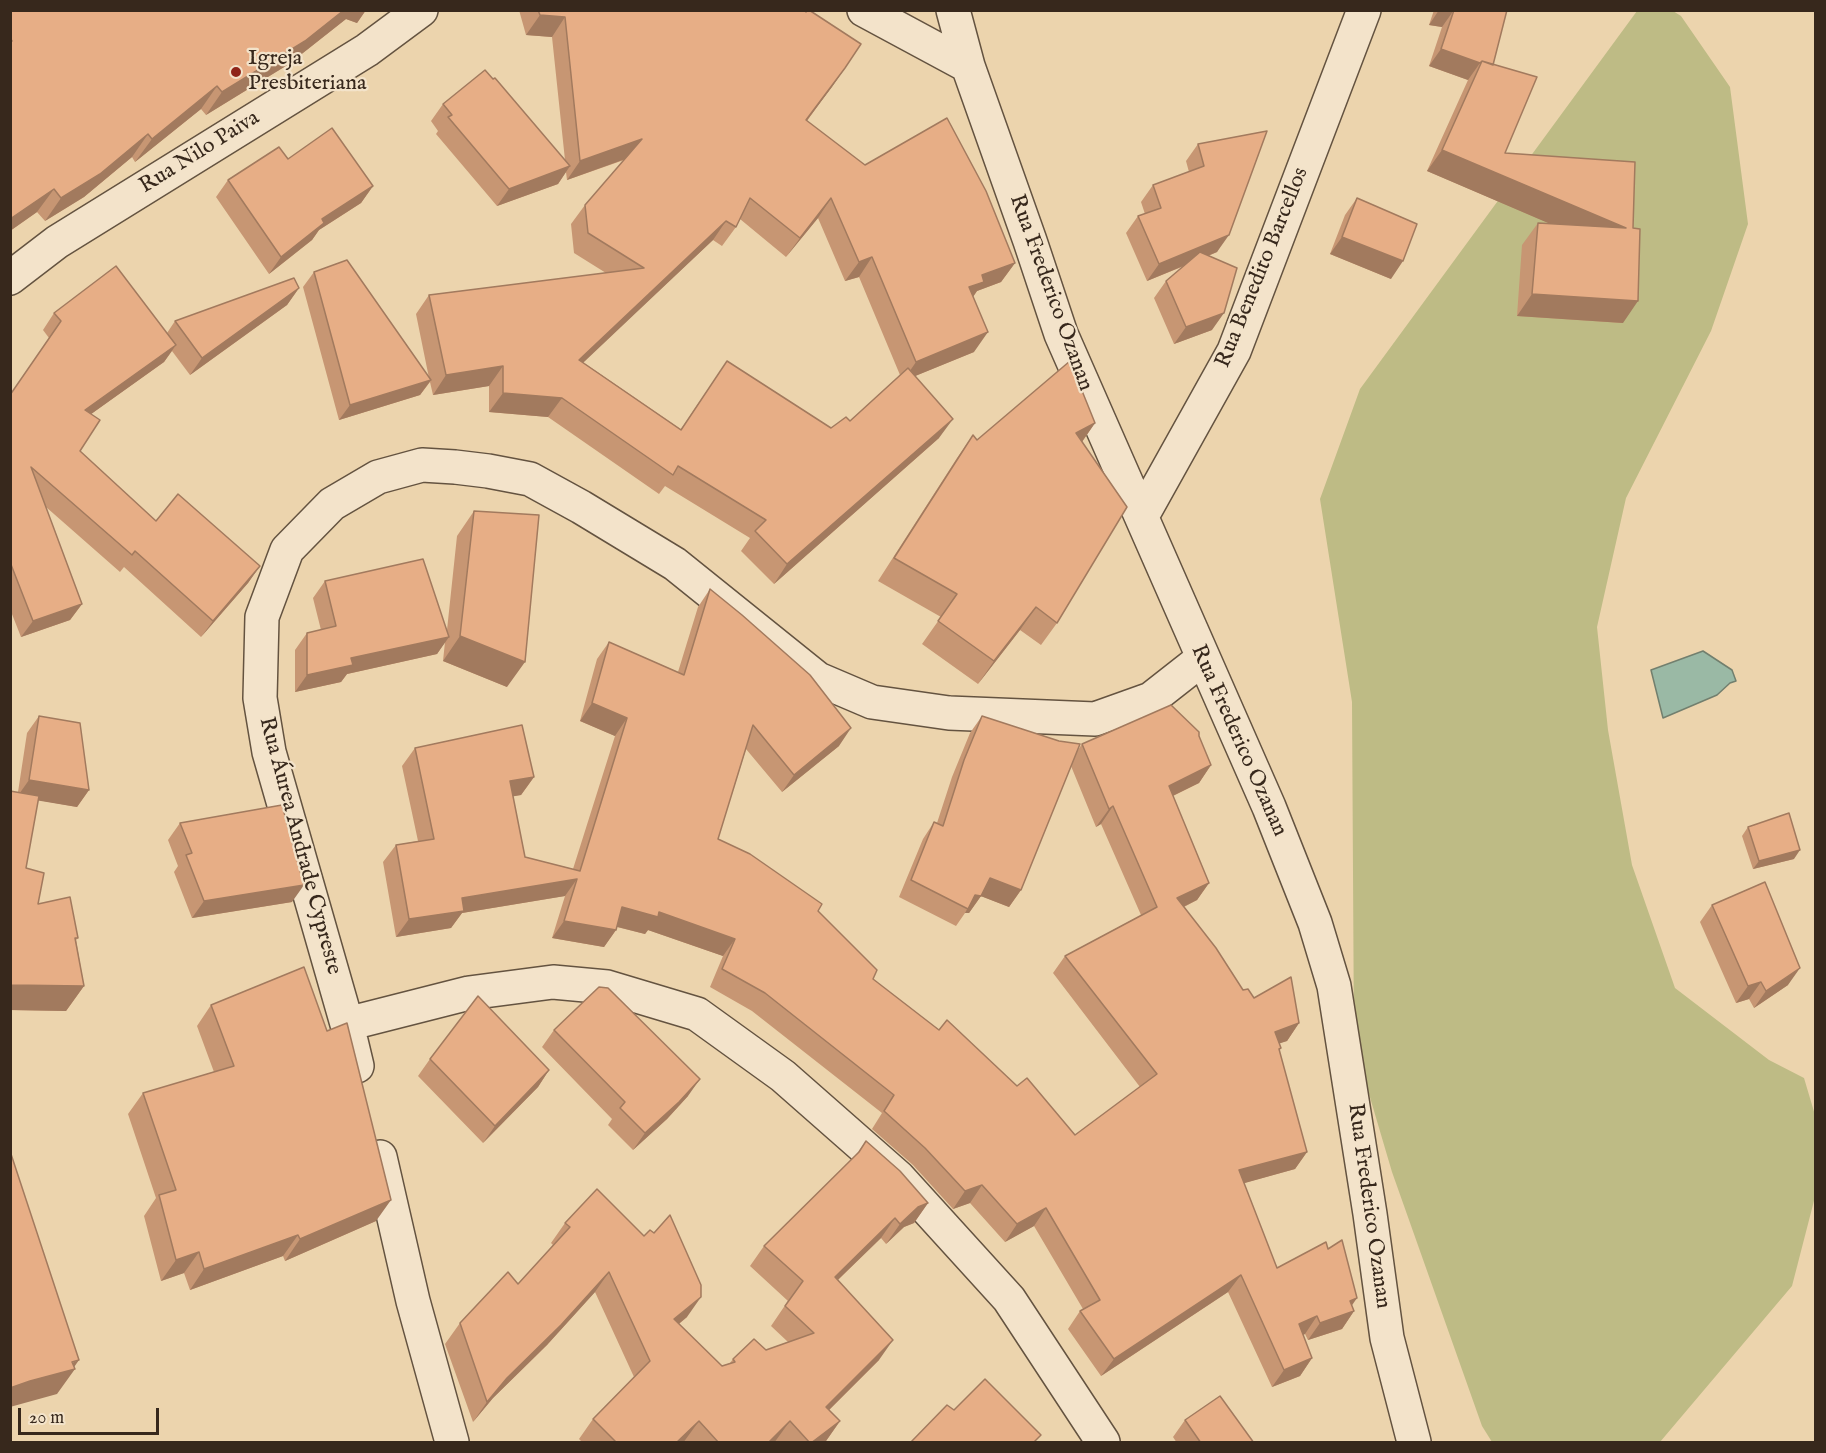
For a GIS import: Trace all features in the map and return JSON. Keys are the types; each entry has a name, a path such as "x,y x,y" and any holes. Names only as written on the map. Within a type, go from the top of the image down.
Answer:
{"street":[{"name":"Rua Nilo Paiva","path":"10,278 57,242 367,50 421,10"},
{"name":"Rua Frederico Ozanan","path":"953,10 968,66 1030,241 1060,334 1269,807 1315,923 1334,986 1387,1338 1414,1443"},
{"name":"Rua Benedito Barcellos","path":"1142,516 1234,351 1364,10"},
{"path":"868,13 968,66"},
{"name":"Rua Áurea Andrade Cypreste","path":"364,1094 347,1024 269,752 260,698 262,617 287,550 332,504 378,477 422,465 466,468 530,479 675,564 818,679 873,702 949,713 1095,719 1151,699 1202,658"},
{"path":"347,1024 469,993 553,982 607,987 697,1014 783,1076 900,1178 1009,1299 1103,1443"},
{"path":"372,1125 413,1301 452,1443"}],"shaded area":[{"path":"1637,11 1673,11 1681,16 1730,87 1748,224 1711,331 1626,498 1597,627 1608,730 1632,865 1675,988 1769,1060 1804,1078 1815,1115 1816,1193 1792,1286 1660,1442 1492,1442 1482,1426 1392,1172 1354,1043 1352,702 1320,499 1360,389"},
{"path":"1703,651 1732,670 1736,681 1730,683 1717,695 1663,718 1651,670"}],"building":[{"path":"10,10 344,10 305,41 222,92 217,86 152,139 148,134 100,174 61,198 54,189 10,219 10,42 12,41 10,38"},
{"path":"538,10 803,10 806,12 809,10 861,44 806,120 865,165 947,118 986,191 1015,263 982,275 984,282 969,287 988,332 916,362 872,257 859,262 831,198 800,238 750,198 736,227 726,221 579,360 681,430 727,361 831,428 846,417 850,421 908,368 953,419 787,564 755,531 766,520 678,466 673,475 562,398 503,393 503,366 446,375 429,295 644,268 588,233 585,205 642,139 580,161 565,17 540,15"},
{"path":"1454,10 1507,10 1493,65 1482,61 1480,63 1441,49"},
{"path":"1482,61 1537,77 1505,153 1635,162 1633,228 1640,229 1638,301 1532,294 1538,223 1626,228 1442,150"},
{"path":"485,70 493,79 495,78 570,166 509,189 448,117 452,115 443,104"},
{"path":"332,128 373,186 322,219 324,223 281,257 228,180 279,147 288,159"},
{"path":"1267,131 1229,235 1159,264 1138,216 1161,208 1153,185 1204,166 1198,144"},
{"path":"1357,198 1417,224 1403,261 1342,237"},
{"path":"1200,252 1237,268 1224,313 1186,327 1166,281"},
{"path":"347,260 431,380 350,405 314,272"},
{"path":"116,266 176,345 85,410 100,420 80,451 156,521 178,494 260,566 213,621 135,551 132,555 31,467 82,604 33,621 10,562 10,395 61,321 54,313"},
{"path":"294,278 299,288 202,358 175,321"},
{"path":"1070,361 1095,423 1076,433 1127,507 1057,623 1036,607 994,661 938,621 957,594 894,558 973,435 977,440"},
{"path":"474,511 539,515 525,662 460,636"},
{"path":"423,559 449,637 351,658 353,665 307,675 307,633 336,626 325,581"},
{"path":"710,589 810,675 851,728 794,775 753,725 718,839 750,854 822,904 818,911 877,970 873,979 939,1030 947,1020 1017,1086 1027,1078 1075,1135 1157,1074 1065,956 1157,907 1113,806 1109,809 1082,744 1171,705 1199,732 1211,765 1169,786 1209,883 1177,898 1216,948 1243,990 1248,989 1254,998 1291,977 1299,1023 1275,1032 1307,1152 1239,1170 1277,1268 1326,1242 1328,1249 1342,1240 1357,1298 1350,1301 1354,1311 1320,1323 1317,1316 1299,1324 1312,1358 1284,1370 1241,1275 1114,1359 1080,1311 1100,1300 1046,1208 1017,1224 982,1185 965,1191 925,1148 884,1111 894,1095 765,993 722,969 735,939 659,912 658,917 622,907 616,930 564,921 577,879 462,898 464,911 409,919 396,845 434,839 415,748 522,725 534,777 510,781 525,857 580,871 627,718 592,703 609,642 684,675"},
{"path":"39,716 80,723 89,790 29,780"},
{"path":"982,716 1059,741 1080,744 1021,890 990,878 981,896 975,895 968,909 911,880 934,822 943,826 964,760"},
{"path":"10,791 39,796 26,868 44,873 38,904 70,897 84,986 10,985"},
{"path":"282,805 304,885 204,901 186,855 192,853 180,823"},
{"path":"1789,813 1800,850 1759,861 1748,827"},
{"path":"1765,882 1800,968 1766,991 1761,982 1748,986 1712,905"},
{"path":"304,967 327,1031 347,1023 391,1200 300,1239 298,1235 204,1269 199,1252 176,1260 159,1195 176,1190 143,1093 234,1066 211,1005"},
{"path":"599,987 608,988 700,1079 645,1133 620,1108 625,1102 554,1030"},
{"path":"478,996 549,1070 495,1126 430,1059"},
{"path":"866,1141 900,1171 928,1203 918,1207 900,1224 895,1218 835,1277 893,1340 826,1407 840,1421 811,1443 790,1421 768,1443 719,1443 699,1421 676,1443 617,1443 593,1419 650,1361 609,1272 561,1325 507,1378 487,1402 460,1323 508,1272 518,1284 570,1227 565,1223 597,1189 644,1236 650,1230 654,1233 670,1215 701,1285 701,1297 674,1319 722,1366 735,1362 733,1359 754,1339 766,1350 814,1333 785,1306 803,1281 764,1246 859,1152"},
{"path":"10,1151 79,1360 72,1362 75,1369 10,1388"},
{"path":"985,1379 1041,1435 1033,1443 910,1443 947,1405 954,1410"},
{"path":"1220,1396 1254,1443 1201,1443 1185,1420"}],"place":[{"name":"Igreja Presbiteriana","path":"236,72"}]}
